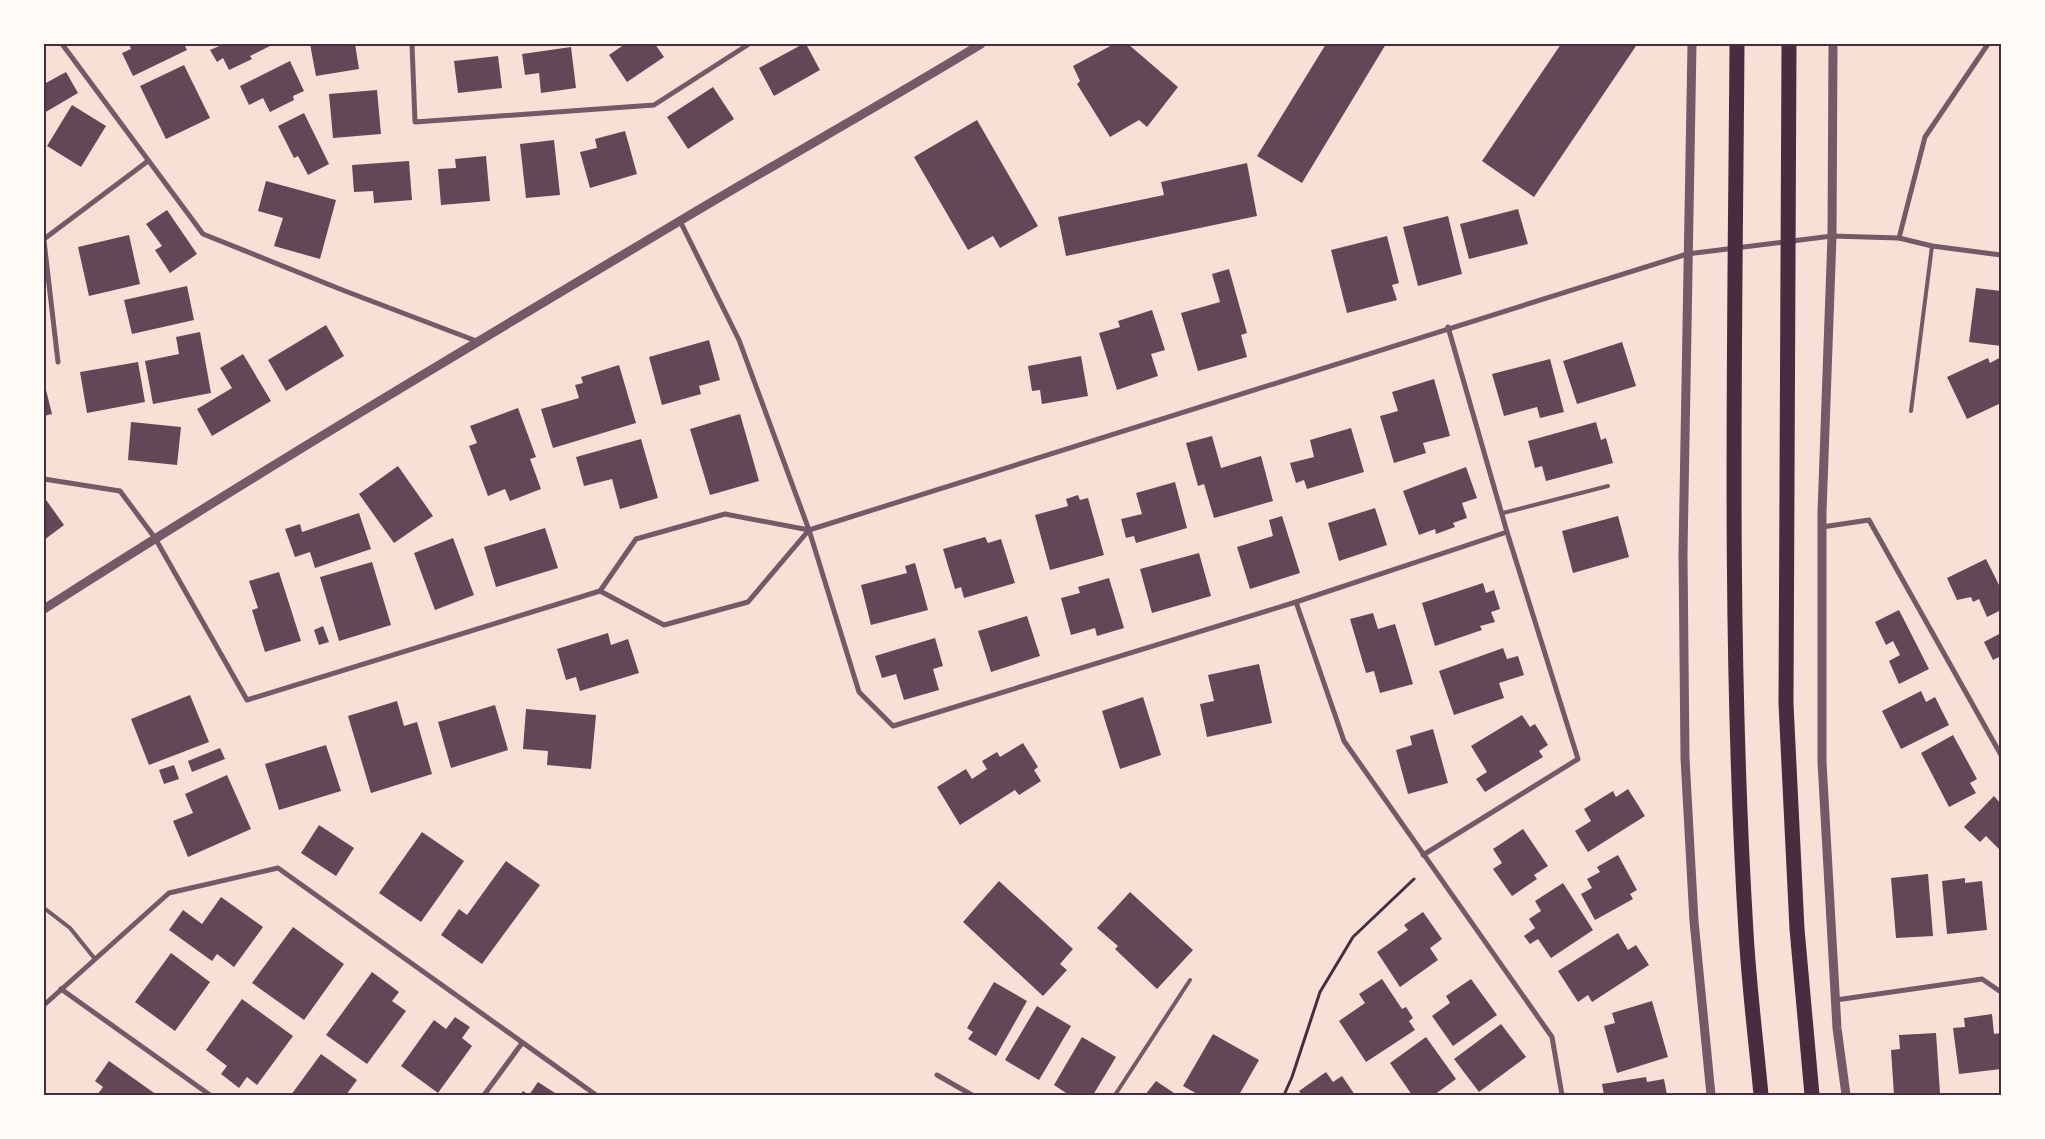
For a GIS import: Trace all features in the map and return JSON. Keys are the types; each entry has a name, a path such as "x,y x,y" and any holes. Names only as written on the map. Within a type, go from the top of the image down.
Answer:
{"highway":[{"path":"1737,44 1735,485 1737,704 1746,933 1761,1095"},
{"path":"1789,44 1786,704 1796,929 1812,1095"}],"street":[{"path":"62,44 203,234 479,342"},
{"path":"412,44 415,122 654,105 749,44"},
{"path":"44,609 155,538 479,342 981,44"},
{"path":"1692,44 1683,554 1685,758 1694,921 1710,1095"},
{"path":"1833,44 1832,236 1822,527 1822,762 1836,1000 1846,1095"},
{"path":"1899,238 1925,137 1988,44"},
{"path":"58,362 44,240 148,161"},
{"path":"680,221 739,340 809,530 859,692 894,726 1296,602 1507,532"},
{"path":"44,478 120,491 155,538 247,700 600,590 636,539 725,514 809,530 1688,254 1832,236 1899,238 1932,246 2001,255"},
{"path":"1423,855 1578,758 1507,532 1448,328"},
{"path":"1822,527 1869,520 2001,755"},
{"path":"600,590 664,624 748,602 809,530"},
{"path":"1296,602 1344,741 1552,1037 1562,1095"},
{"path":"44,1005 169,893 278,868 596,1095"},
{"path":"1836,1000 1982,979 2001,992"},
{"path":"62,989 210,1095"},
{"path":"484,1095 522,1042"},
{"path":"937,1075 972,1095"}],"lane":[{"path":"1911,411 1932,246"},
{"path":"1503,513 1608,486"},
{"path":"44,908 70,928 95,959"},
{"path":"1115,1095 1190,980"}],"path":[{"path":"1284,1095 1292,1077 1320,992 1353,938 1410,881"}],"building":[{"path":"129,44 184,44 187,50 133,76 122,53 131,49"},
{"path":"224,44 274,44 250,56 252,59 229,70 223,58 217,62 210,50"},
{"path":"310,44 355,44 359,69 316,76"},
{"path":"625,44 655,44 664,57 627,82 609,55"},
{"path":"806,44 820,70 774,96 759,68"},
{"path":"1114,44 1128,44 1178,87 1147,127 1139,120 1110,137 1077,84 1080,81 1073,66"},
{"path":"1326,44 1386,44 1302,183 1257,156"},
{"path":"1561,44 1633,44 1636,46 1534,197 1482,161"},
{"path":"571,47 576,88 541,93 539,73 525,75 522,54"},
{"path":"498,56 502,88 458,93 454,61"},
{"path":"290,61 304,91 293,96 294,100 270,112 263,98 249,105 240,86"},
{"path":"184,65 210,118 166,139 140,86"},
{"path":"66,72 78,93 44,113 44,84"},
{"path":"713,87 734,119 688,149 667,117"},
{"path":"377,90 381,134 333,138 329,94"},
{"path":"72,105 106,126 81,167 47,146"},
{"path":"304,113 329,164 308,175 298,156 294,158 278,126"},
{"path":"977,120 1038,226 1000,248 993,236 968,250 914,157"},
{"path":"625,131 637,174 590,188 580,152 597,148 595,139"},
{"path":"554,140 560,195 526,198 520,144"},
{"path":"486,156 490,201 441,205 438,169 456,168 455,159"},
{"path":"409,161 412,200 374,203 373,191 354,192 352,165"},
{"path":"1247,163 1257,216 1066,256 1058,217 1164,195 1161,182"},
{"path":"266,181 336,200 320,259 274,246 283,218 258,211"},
{"path":"1518,209 1528,244 1469,259 1460,224"},
{"path":"167,210 197,254 170,273 155,250 162,246 146,224"},
{"path":"1448,216 1462,274 1418,286 1403,227"},
{"path":"129,235 140,284 89,296 78,247"},
{"path":"1387,236 1399,283 1392,285 1397,300 1347,313 1331,250"},
{"path":"1229,269 1247,333 1241,335 1247,357 1198,371 1181,313 1220,302 1212,274"},
{"path":"187,286 194,320 132,334 124,300"},
{"path":"1976,288 2001,291 2001,346 1969,342"},
{"path":"1152,310 1165,350 1151,354 1158,376 1117,390 1099,333 1120,327 1118,321"},
{"path":"326,325 344,356 286,391 268,360"},
{"path":"200,332 211,393 153,404 145,361 179,354 176,337"},
{"path":"709,340 720,380 699,386 701,394 662,405 649,357"},
{"path":"1622,342 1636,386 1577,404 1563,361"},
{"path":"243,354 271,401 212,436 197,409 232,388 220,368"},
{"path":"1081,356 1088,396 1042,404 1040,390 1032,391 1028,366"},
{"path":"2001,357 2001,403 1967,419 1947,377 1988,358 1990,363"},
{"path":"1550,359 1564,412 1540,418 1537,407 1504,416 1492,374"},
{"path":"138,362 145,402 87,413 80,372"},
{"path":"619,365 636,423 553,448 541,409 579,398 575,385 583,383 581,377"},
{"path":"1434,379 1450,436 1423,443 1426,453 1394,463 1380,416 1398,411 1392,392"},
{"path":"44,382 52,414 44,416"},
{"path":"518,408 536,457 530,459 541,489 510,501 505,489 488,496 469,446 477,443 470,426"},
{"path":"740,414 759,481 710,495 690,429"},
{"path":"131,422 181,427 177,465 128,460"},
{"path":"1596,422 1601,440 1606,438 1613,463 1546,481 1542,466 1535,468 1528,441"},
{"path":"1351,428 1364,472 1307,489 1304,480 1296,483 1290,463 1314,457 1310,440"},
{"path":"1212,436 1221,468 1261,456 1273,501 1214,518 1204,484 1198,486 1186,443"},
{"path":"641,439 658,498 620,509 612,479 584,486 576,457"},
{"path":"398,466 433,516 394,543 359,494"},
{"path":"1466,467 1477,498 1462,503 1467,518 1453,523 1455,527 1436,534 1435,529 1419,535 1403,491"},
{"path":"1175,482 1187,528 1136,543 1134,536 1126,538 1121,519 1142,514 1136,493"},
{"path":"1078,495 1080,500 1088,498 1104,555 1050,570 1035,515 1068,506 1066,499"},
{"path":"44,497 64,525 44,540"},
{"path":"1375,508 1387,545 1339,561 1328,523"},
{"path":"359,513 371,549 315,568 310,552 295,557 285,529 300,524 302,532"},
{"path":"1282,516 1300,573 1250,589 1237,547 1273,536 1269,520"},
{"path":"1618,516 1629,557 1573,573 1562,531"},
{"path":"545,528 558,568 496,587 484,547"},
{"path":"985,537 988,543 1001,539 1015,583 964,598 961,587 955,589 943,549"},
{"path":"453,538 474,595 435,610 414,553"},
{"path":"1199,553 1211,596 1152,613 1140,569"},
{"path":"1986,559 2001,589 2001,610 1987,617 1979,599 1973,602 1971,597 1957,600 1947,578"},
{"path":"372,562 391,625 339,641 320,577"},
{"path":"915,563 928,610 871,625 861,585 907,573 905,566"},
{"path":"279,572 301,641 265,652 252,610 258,608 249,581"},
{"path":"1109,578 1124,628 1097,636 1095,628 1071,635 1061,598 1080,593 1078,587"},
{"path":"1483,583 1486,593 1494,590 1500,609 1491,612 1495,622 1480,626 1482,630 1435,646 1422,603"},
{"path":"1899,610 1929,669 1899,684 1889,661 1900,655 1893,641 1886,645 1875,622"},
{"path":"1373,613 1378,629 1395,624 1413,684 1380,693 1374,671 1366,673 1350,619"},
{"path":"1027,616 1040,656 991,672 978,631"},
{"path":"323,626 329,642 319,645 314,630"},
{"path":"608,633 611,645 628,639 639,673 580,691 576,677 566,680 557,649"},
{"path":"2001,633 2001,656 1993,660 1984,642"},
{"path":"935,638 943,666 933,669 939,690 904,700 896,674 882,678 875,656"},
{"path":"1503,648 1507,659 1518,656 1524,675 1499,683 1504,698 1454,715 1439,671"},
{"path":"1259,664 1272,723 1207,737 1200,704 1214,701 1208,675"},
{"path":"1921,691 1926,702 1935,697 1949,725 1901,749 1882,711"},
{"path":"190,695 209,742 149,765 131,719"},
{"path":"1143,697 1161,755 1120,769 1102,711"},
{"path":"397,701 404,726 417,722 432,774 371,793 348,716"},
{"path":"495,705 508,750 451,768 438,722"},
{"path":"526,709 596,715 591,769 547,765 548,751 523,749"},
{"path":"1522,715 1530,727 1535,724 1548,745 1539,751 1543,757 1485,792 1476,779 1487,772 1471,746"},
{"path":"1433,729 1448,783 1408,794 1396,750 1412,745 1410,736"},
{"path":"1953,735 1977,779 1970,783 1976,793 1949,807 1921,753"},
{"path":"1023,743 1038,767 1034,770 1041,781 1019,795 1015,790 960,825 937,787 966,769 972,779 987,769 982,761 997,752 1000,757"},
{"path":"326,745 341,791 279,810 265,764"},
{"path":"220,748 225,759 192,772 188,761"},
{"path":"174,765 179,779 164,784 159,770"},
{"path":"227,775 251,829 188,857 173,821 193,813 185,794"},
{"path":"1628,789 1645,816 1588,852 1575,831 1591,821 1584,809 1613,791 1616,797"},
{"path":"1994,796 2001,804 2001,851 1986,836 1980,842 1964,827"},
{"path":"319,825 354,848 336,876 301,853"},
{"path":"1523,829 1548,866 1534,875 1537,879 1512,896 1493,869 1502,863 1493,849"},
{"path":"422,832 464,861 421,922 379,893"},
{"path":"1618,855 1637,890 1630,894 1633,899 1595,920 1581,894 1592,888 1587,879 1600,872 1597,867"},
{"path":"506,861 540,885 482,964 441,935 459,909 467,915"},
{"path":"1928,874 1933,936 1896,938 1891,878"},
{"path":"1965,878 1965,883 1982,881 1987,930 1947,934 1942,881"},
{"path":"999,881 1073,949 1060,964 1067,970 1043,996 963,922"},
{"path":"1563,883 1593,930 1551,958 1538,939 1530,944 1524,936 1535,928 1529,919 1541,911 1535,901"},
{"path":"1130,892 1193,950 1157,989 1115,949 1118,946 1097,928"},
{"path":"221,897 263,927 234,967 217,954 212,961 169,930 183,910 202,924"},
{"path":"1423,912 1442,939 1430,948 1438,960 1400,987 1377,952 1408,930 1404,925"},
{"path":"293,927 344,964 304,1020 252,983"},
{"path":"1618,933 1628,950 1636,945 1649,965 1592,1002 1588,995 1578,1002 1558,971"},
{"path":"171,953 210,982 175,1031 135,1002"},
{"path":"372,972 399,992 392,1001 406,1011 367,1064 326,1035"},
{"path":"1382,979 1402,1009 1406,1007 1413,1018 1409,1021 1415,1030 1366,1062 1339,1021 1365,1003 1359,994"},
{"path":"1471,979 1497,1015 1453,1046 1432,1016 1450,1003 1446,996"},
{"path":"994,982 1027,1001 996,1056 968,1039 973,1032 967,1028"},
{"path":"242,999 293,1036 257,1085 247,1077 239,1088 221,1074 227,1066 206,1050"},
{"path":"1652,1001 1668,1057 1617,1073 1604,1026 1615,1023 1612,1013"},
{"path":"1037,1006 1071,1026 1039,1080 1005,1060"},
{"path":"1992,1014 1994,1034 2001,1033 2001,1069 1959,1074 1953,1028 1965,1027 1964,1018"},
{"path":"455,1017 470,1027 462,1038 472,1046 438,1093 401,1066 434,1020 446,1029"},
{"path":"1501,1024 1526,1057 1479,1092 1454,1059"},
{"path":"1936,1033 1940,1093 1894,1095 1891,1050 1900,1049 1899,1035"},
{"path":"1213,1034 1259,1060 1239,1095 1199,1095 1183,1086"},
{"path":"1082,1037 1116,1057 1093,1095 1065,1095 1066,1093 1054,1085"},
{"path":"1426,1037 1456,1079 1434,1095 1412,1095 1390,1063"},
{"path":"321,1054 357,1080 346,1095 291,1095"},
{"path":"109,1061 157,1095 97,1095 103,1087 95,1081"},
{"path":"1326,1072 1333,1082 1342,1076 1355,1095 1302,1095 1299,1091"},
{"path":"1646,1077 1647,1082 1664,1079 1667,1095 1604,1095 1602,1084"},
{"path":"1156,1081 1177,1095 1145,1095"},
{"path":"538,1082 558,1095 529,1095"},
{"path":"523,1091 529,1095 520,1095"}]}
